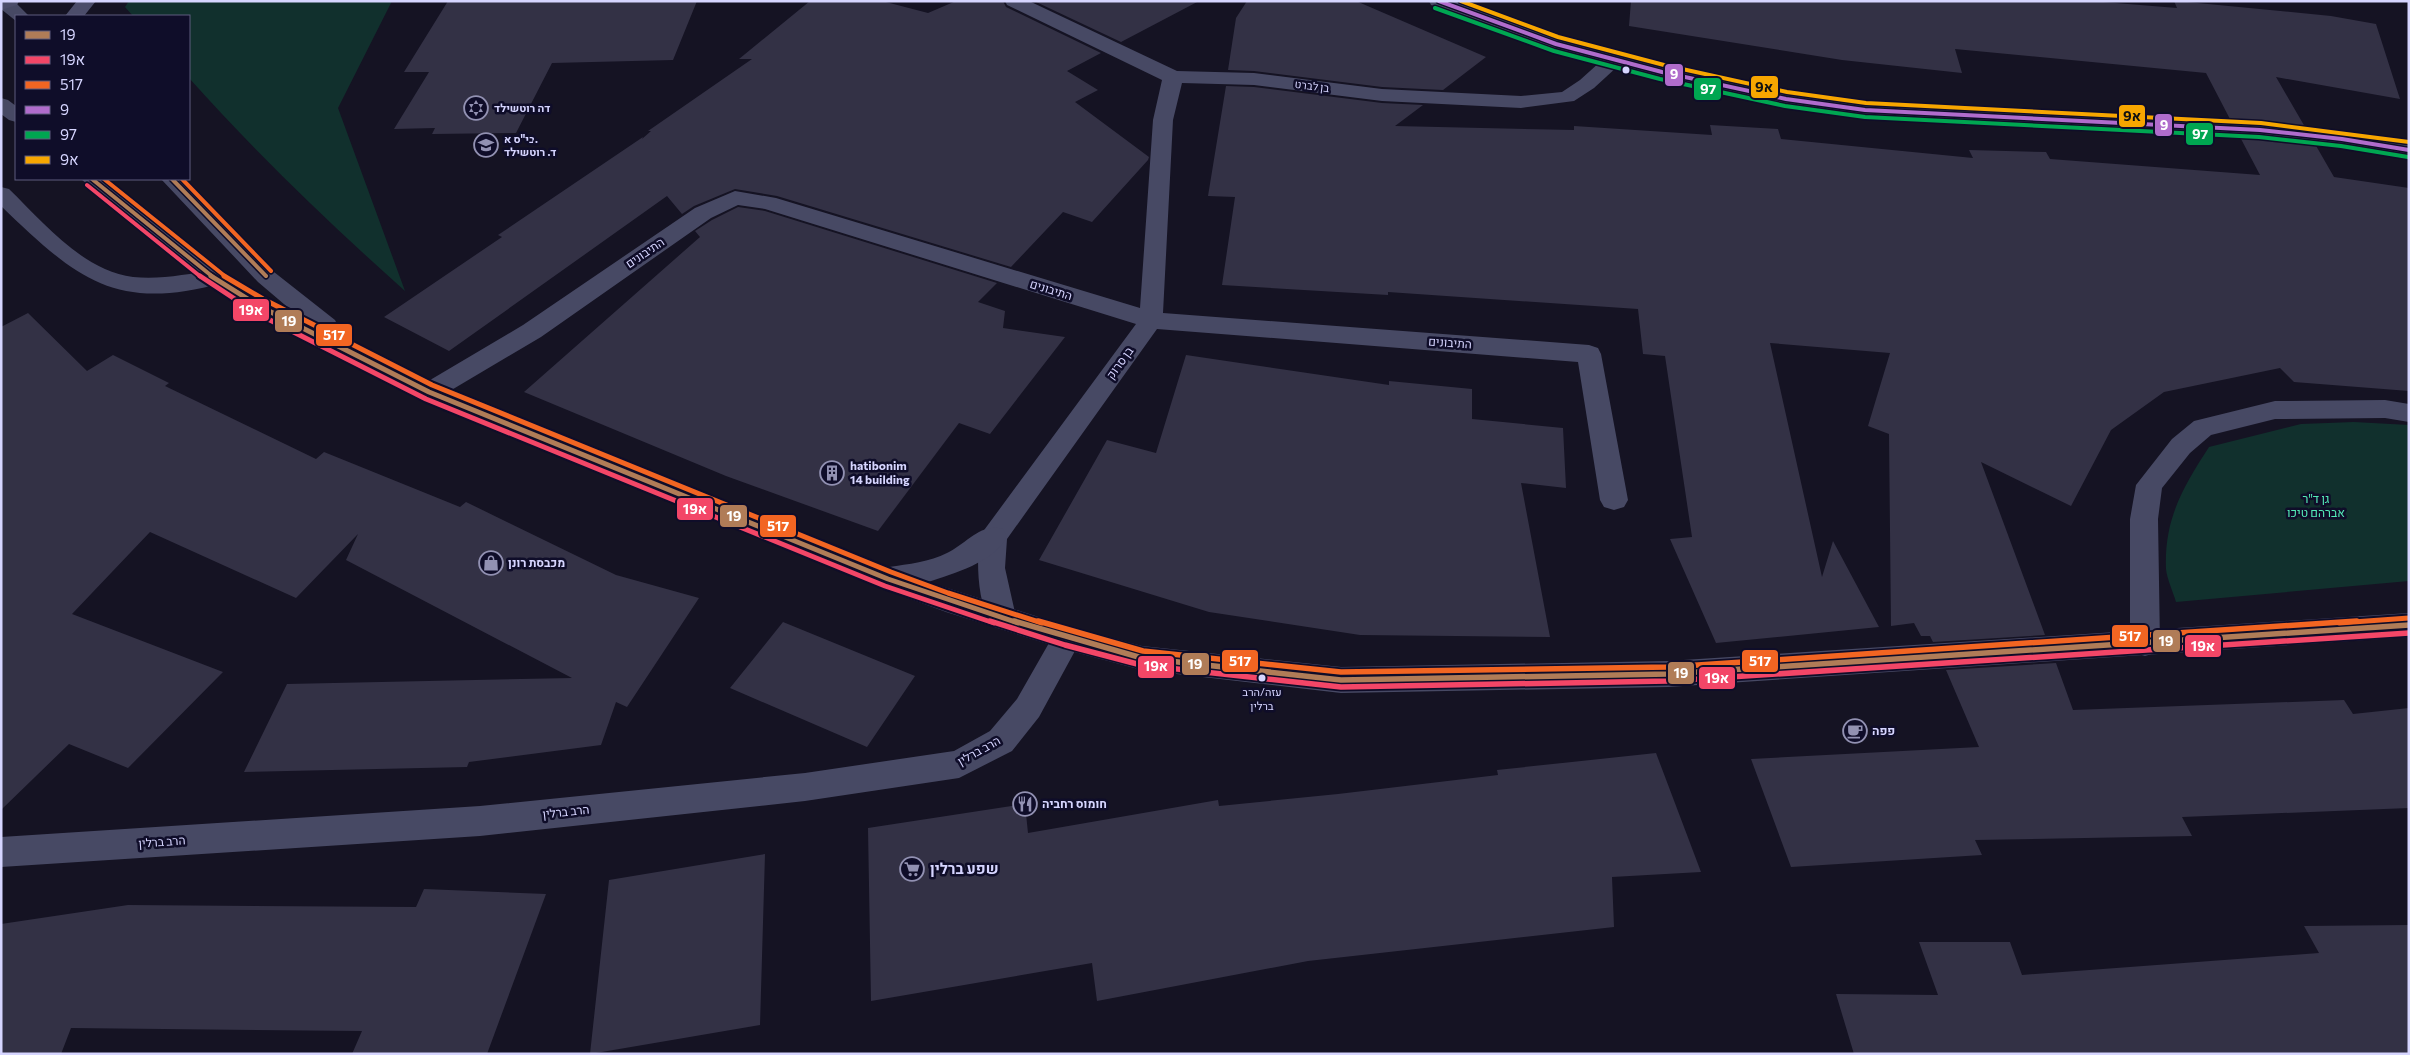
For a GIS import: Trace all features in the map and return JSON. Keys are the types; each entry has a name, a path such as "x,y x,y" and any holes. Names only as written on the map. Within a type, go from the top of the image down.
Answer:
{"main road":[{"path":"75,15 87,1"}],"street":[{"name":"בן לברט","path":"1014,1 1173,77 1254,79 1382,95 1521,102 1567,97 1587,84 1614,59"},
{"path":"1438,1 1556,44 1662,72 1786,99 1866,110 2260,130 2342,139 2409,150"},
{"path":"5,2 19,15"},
{"path":"1151,320 1163,120 1173,77"},
{"path":"1,104 15,115"},
{"path":"93,180 214,278 258,306 429,392 888,579 1067,638 1142,658 1341,680 1668,674 1903,657 2145,644 2409,625"},
{"path":"173,180 266,277 316,319 429,392"},
{"path":"1,194 81,266 101,277 133,285 162,285 214,278"},
{"name":"התיבונים","path":"429,392 532,331 703,213 735,198 768,203 1151,320 1589,354 1614,500"},
{"name":"בן סרוק","path":"993,536 1151,320"},
{"path":"2145,644 2144,519 2149,485 2181,446 2203,428 2276,410 2385,409 2409,413"},
{"path":"888,579 956,562 993,536"},
{"path":"993,536 991,568 1001,617"},
{"name":"הרב ברלין","path":"1,852 480,821 805,787 959,764 1001,741 1028,708 1067,638"}],"green space":[{"path":"129,1 392,1 338,108 405,291 294,188 240,134 190,79 190,15 132,15 125,7"},
{"name":"גן ד\"ר אברהם טיכו","path":"2354,422 2409,425 2409,581 2176,602 2166,569 2168,534 2183,490 2209,447 2301,424"}],"building":[{"path":"448,1 697,1 673,60 552,63 516,133 432,134 435,128 394,129 429,72 404,72"},
{"path":"810,1 882,1 928,13 956,1 1003,1 1006,7 1101,53 1067,71 1098,90 1075,102 1149,157 1148,160 1092,222 1063,212 1011,267 777,196 735,189 694,206 682,214 667,196 449,351 384,317 502,237 498,235 643,137 642,139 651,131 648,131 752,59 739,59"},
{"path":"1034,1 1199,1 1121,42"},
{"path":"1247,1 1356,1 1486,57 1443,90 1382,87 1254,71 1228,70 1236,18"},
{"path":"1631,1 2091,1 2177,8 2174,1 2177,1 2331,16 2376,24 2400,99 2276,77 2305,127 2231,121 2206,73 1955,49 1962,73 1842,60 1629,26"},
{"path":"1226,86 1254,87 1382,103 1423,105 1395,126 1574,130 1574,126 1712,135 1710,125 1778,129 1781,139 1973,158 1969,150 2046,152 2050,159 2260,175 2240,137 2315,144 2334,177 2409,188 2409,391 2294,382 2280,368 2164,392 2111,430 2071,506 1981,462 2045,635 1933,642 1930,636 1921,636 1914,623 1891,626 1889,434 1868,426 1890,353 1770,343 1822,577 1833,541 1879,627 1716,643 1670,539 1692,537 1665,356 1643,354 1638,309 1388,292 1388,295 1222,285 1235,197 1208,196"},
{"path":"738,207 765,211 997,283 978,302 1005,311 1003,328 1065,337 990,434 959,423 878,531 726,476 524,392 700,237 695,231"},
{"path":"28,313 87,371 113,355 169,383 165,386 316,459 324,452 460,507 466,502 616,575 699,598 627,707 616,702 601,745 469,762 467,767 244,772 287,684 572,678 346,560 358,534 296,598 150,532 72,614 223,672 128,768 69,744 1,810 1,327"},
{"path":"1186,355 1389,385 1389,381 1472,389 1472,419 1563,428 1566,488 1521,483 1550,637 1360,635 1209,612 1039,560 1107,440 1156,453"},
{"path":"783,622 915,676 867,747 730,688"},
{"path":"2056,663 2073,710 2344,700 2353,714 2409,708 2409,808 2182,817 2192,836 1975,840 1982,855 1791,867 1751,759 1979,747 1946,670"},
{"path":"1656,753 1701,872 1612,877 1614,927 1308,961 1097,1001 1092,963 871,1001 868,828 1025,804 1028,833 1218,800 1219,806 1338,794 1498,775 1497,770"},
{"path":"765,854 760,1025 590,1054 609,880"},
{"path":"424,889 546,894 487,1054 352,1054 362,1031 71,1028 61,1054 1,1054 1,924 128,905 416,907"},
{"path":"2409,925 2409,1054 1854,1054 1836,994 1938,995 1919,942 2010,942 2022,975 2319,953 2304,926"}],"transit line":[{"name":"9","path":"1439,1 1556,44 1662,72 1786,99 1865,110 2260,130 2342,139 2409,150"},
{"name":"9א","path":"1461,1 1558,37 1664,65 1787,92 1866,103 2261,123 2343,132 2409,142"},
{"name":"97","path":"1435,8 1554,51 1660,79 1785,106 1865,117 2259,137 2341,146 2408,157"},
{"name":"19","path":"93,180 214,278 259,306 429,392 888,579 946,600 1067,638 1142,658 1341,680 1668,674 2409,625"},
{"name":"517","path":"105,180 218,272 263,299 432,385 891,572 948,593 1069,631 1143,651 1341,672 1668,667 2409,618"},
{"name":"19","path":"173,180 266,276"},
{"name":"517","path":"183,180 271,271"},
{"name":"19א","path":"87,185 210,284 256,313 426,399 885,586 944,607 1065,645 1141,665 1341,687 1668,681 2409,633"}],"place":[{"name":"דה רוטשילד","path":"476,108"},
{"name":"בי\"ס א. ד. רוטשילד","path":"486,145"},
{"name":"hatibonim 14 building","path":"832,473"},
{"name":"מכבסת רונן","path":"491,563"},
{"name":"עזה/הרב ברלין","path":"1262,678"},
{"name":"פפה","path":"1855,731"},
{"name":"חומוס רחביה","path":"1025,804"},
{"name":"שפע ברלין","path":"912,869"}]}
